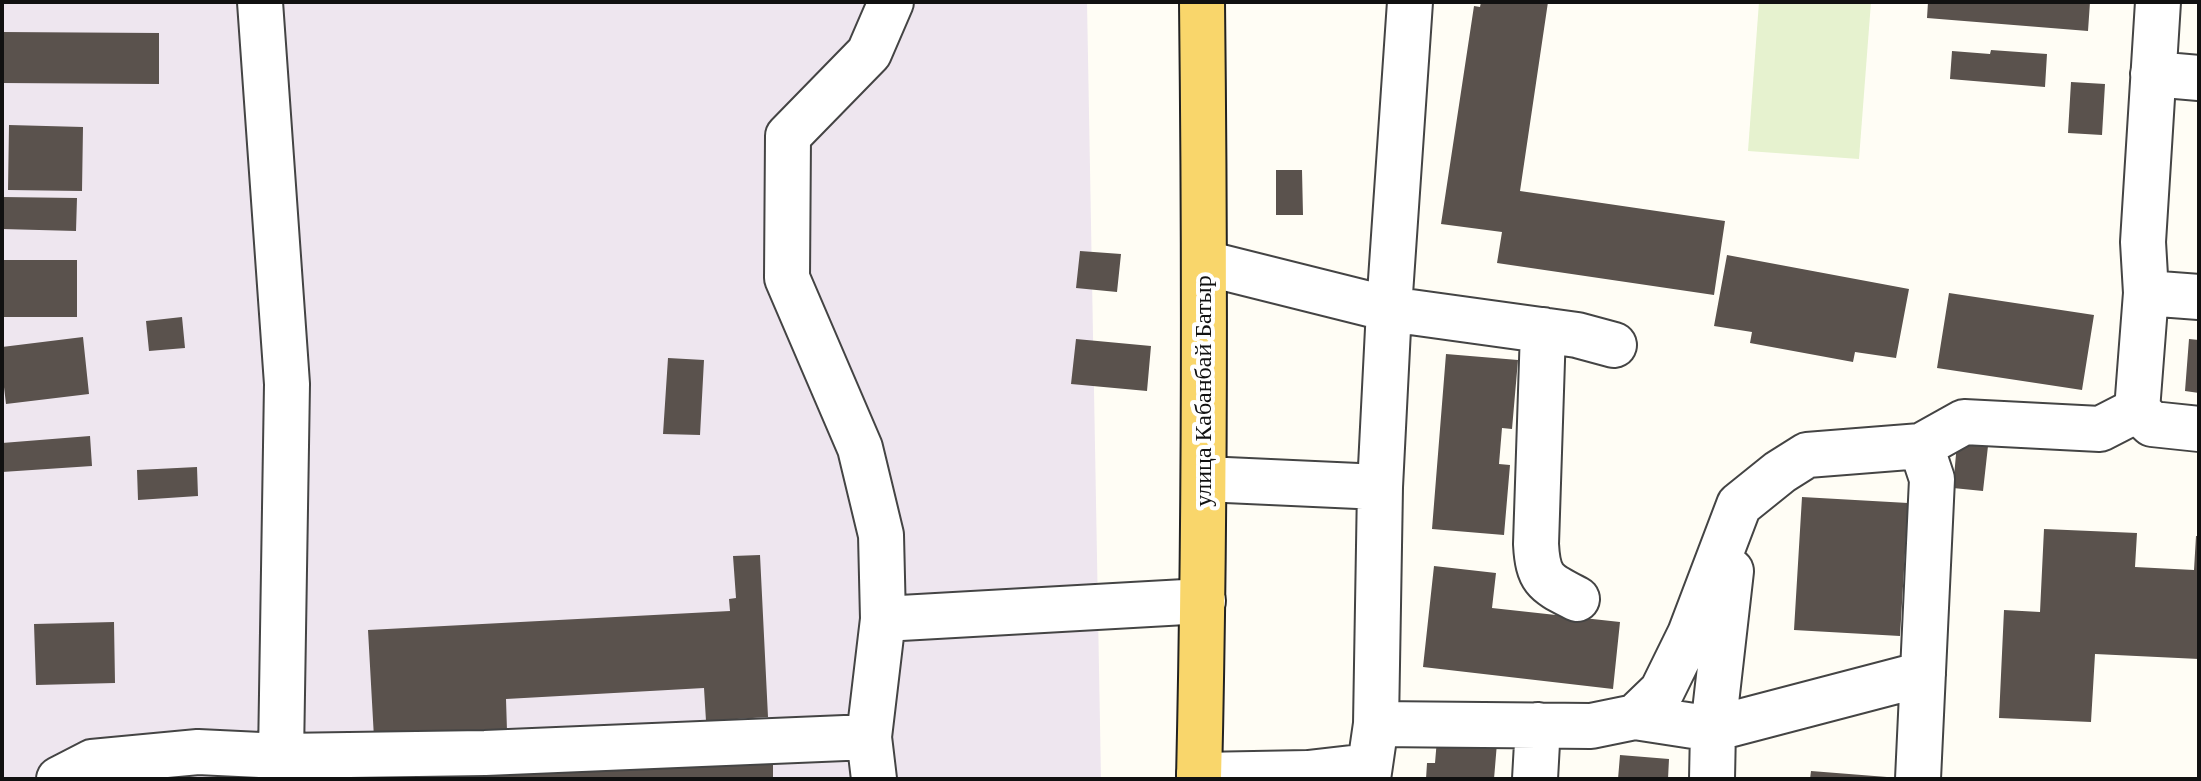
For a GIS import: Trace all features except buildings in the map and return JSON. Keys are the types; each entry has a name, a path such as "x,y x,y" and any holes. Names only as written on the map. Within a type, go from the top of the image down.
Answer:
{"main road":[{"name":"улица Кабанбай Батыр","path":"1199,777 1205,263 1202,2"}],"lane":[{"path":"260,2 287,384 282,768"},
{"path":"59,779 92,762 198,752 282,768 485,753 871,758 883,619 881,535 860,448 787,278 788,136 869,53 891,2"},
{"path":"1371,756 1389,309 1410,2"},
{"path":"2137,410 2146,293 2143,242 2158,2"},
{"path":"2153,74 2199,78"},
{"path":"1205,263 1389,309 1577,335 1614,345"},
{"path":"2146,293 2199,297"},
{"path":"1543,330 1537,566 1548,584 1577,599"},
{"path":"2137,410 2152,424 2199,429"},
{"path":"1635,717 1662,691 1690,634 1739,505 1807,455 1921,446 1964,422 2100,429 2137,410"},
{"path":"1918,779 1932,479 1921,446"},
{"path":"1204,479 1380,487"},
{"path":"1712,779 1713,729 1739,505"},
{"path":"883,619 1203,601"},
{"path":"1199,777 1308,773 1371,756 1538,725 1591,726 1635,717 1713,729 1923,674"},
{"path":"1535,779 1538,725"}],"shaded area":[{"path":"2,2 1087,2 1101,779 2,779"}],"green space":[{"path":"1759,2 1871,2 1859,159 1748,151"}]}
